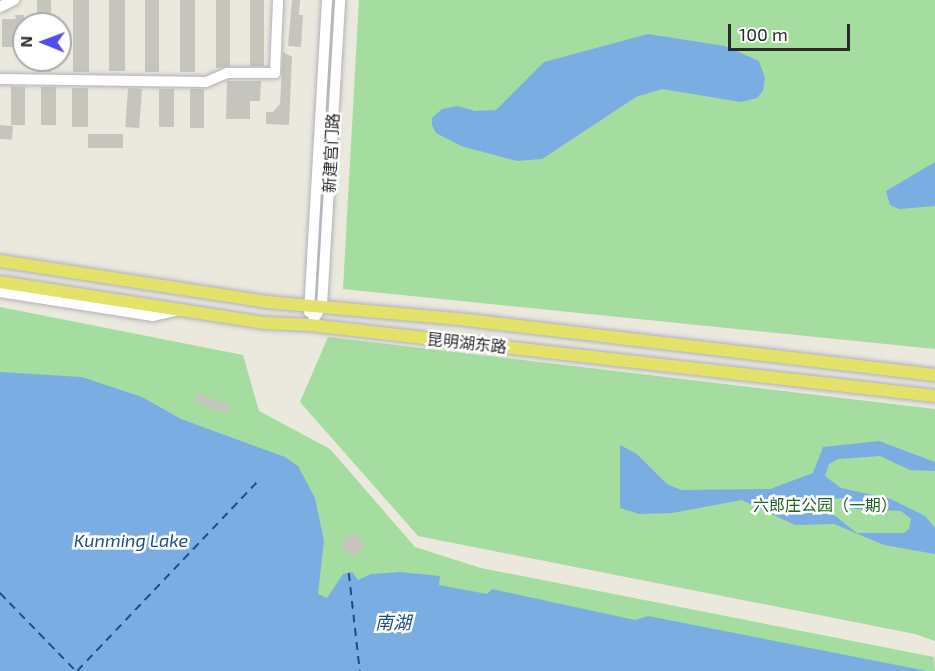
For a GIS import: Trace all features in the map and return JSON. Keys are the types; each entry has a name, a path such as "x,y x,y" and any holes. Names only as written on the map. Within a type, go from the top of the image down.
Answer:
{"main road":[{"name":"昆明湖东路","path":"0,261 267,302 309,304 935,375"},
{"name":"昆明湖东路","path":"0,282 175,311 264,323 310,325 935,396"}],"street":[{"path":"0,7 14,0"},
{"path":"0,79 206,82 227,73 275,73 278,0"},
{"name":"新建宫门路","path":"310,325 309,304 327,0"},
{"name":"新建宫门路","path":"322,306 340,0"},
{"path":"0,292 153,316 175,311"},
{"path":"310,325 322,306"}],"green space":[{"path":"359,0 935,0 935,349 343,289"},
{"path":"0,307 243,355 259,411 330,449 415,547 481,568 934,657 935,671 0,671"},
{"name":"六郎庄公园（一期）","path":"328,337 935,409 935,641 915,634 418,536 300,402"}],"water":[{"path":"648,34 725,46 759,61 765,78 763,91 757,98 741,102 662,89 636,97 542,159 517,161 461,146 436,133 432,125 432,118 442,109 457,106 475,111 496,110 544,62"},
{"path":"935,162 935,206 899,209 890,205 886,191"},
{"name":"Kunming Lake","path":"0,372 82,377 142,397 181,419 285,457 298,466 315,498 324,541 318,594 327,598 343,574 352,572 358,580 371,574 400,572 440,576 439,585 487,594 492,589 635,620 648,616 927,671 0,671"},
{"path":"879,441 935,462 935,471 910,470 880,456 838,459 829,464 825,476 841,488 891,499 925,516 935,528 935,554 884,545 834,524 795,525 742,500 672,513 639,514 620,508 620,445 637,454 667,484 681,490 770,489 813,473 823,447","holes":["842,498 855,509 901,511 911,519 909,529 904,533 857,533 830,512 833,499"]}],"building":[{"path":"37,0 51,0 51,12 37,12"},
{"path":"73,0 89,0 89,72 73,72"},
{"path":"109,0 125,0 125,71 109,71"},
{"path":"145,0 159,0 159,72 145,72"},
{"path":"180,0 195,0 195,72 180,72"},
{"path":"216,0 230,0 230,66 219,68 216,68"},
{"path":"250,0 264,0 264,66 250,66"},
{"path":"292,0 300,0 299,15 303,15 301,47 288,46"},
{"path":"2,19 12,19 12,47 2,47"},
{"path":"283,52 292,57 289,125 266,124 266,112 273,112 280,104"},
{"path":"227,81 261,81 260,101 250,101 250,119 226,119"},
{"path":"11,87 25,87 25,125 11,125"},
{"path":"41,87 56,87 56,125 41,125"},
{"path":"72,88 88,88 88,127 72,127"},
{"path":"128,88 142,89 139,128 125,127"},
{"path":"159,89 174,89 174,127 159,127"},
{"path":"190,89 204,89 204,128 190,128"},
{"path":"0,125 13,126 12,140 0,139"},
{"path":"88,134 123,134 123,148 88,148"},
{"path":"197,393 230,406 228,414 195,402"},
{"path":"353,535 360,538 363,545 360,552 353,555 346,552 343,545 346,538"}],"ferry route":[{"path":"77,671 260,479"},
{"path":"349,573 360,671"},
{"path":"0,593 75,670"}],"water label":[{"name":"南湖","path":"393,622"}]}
